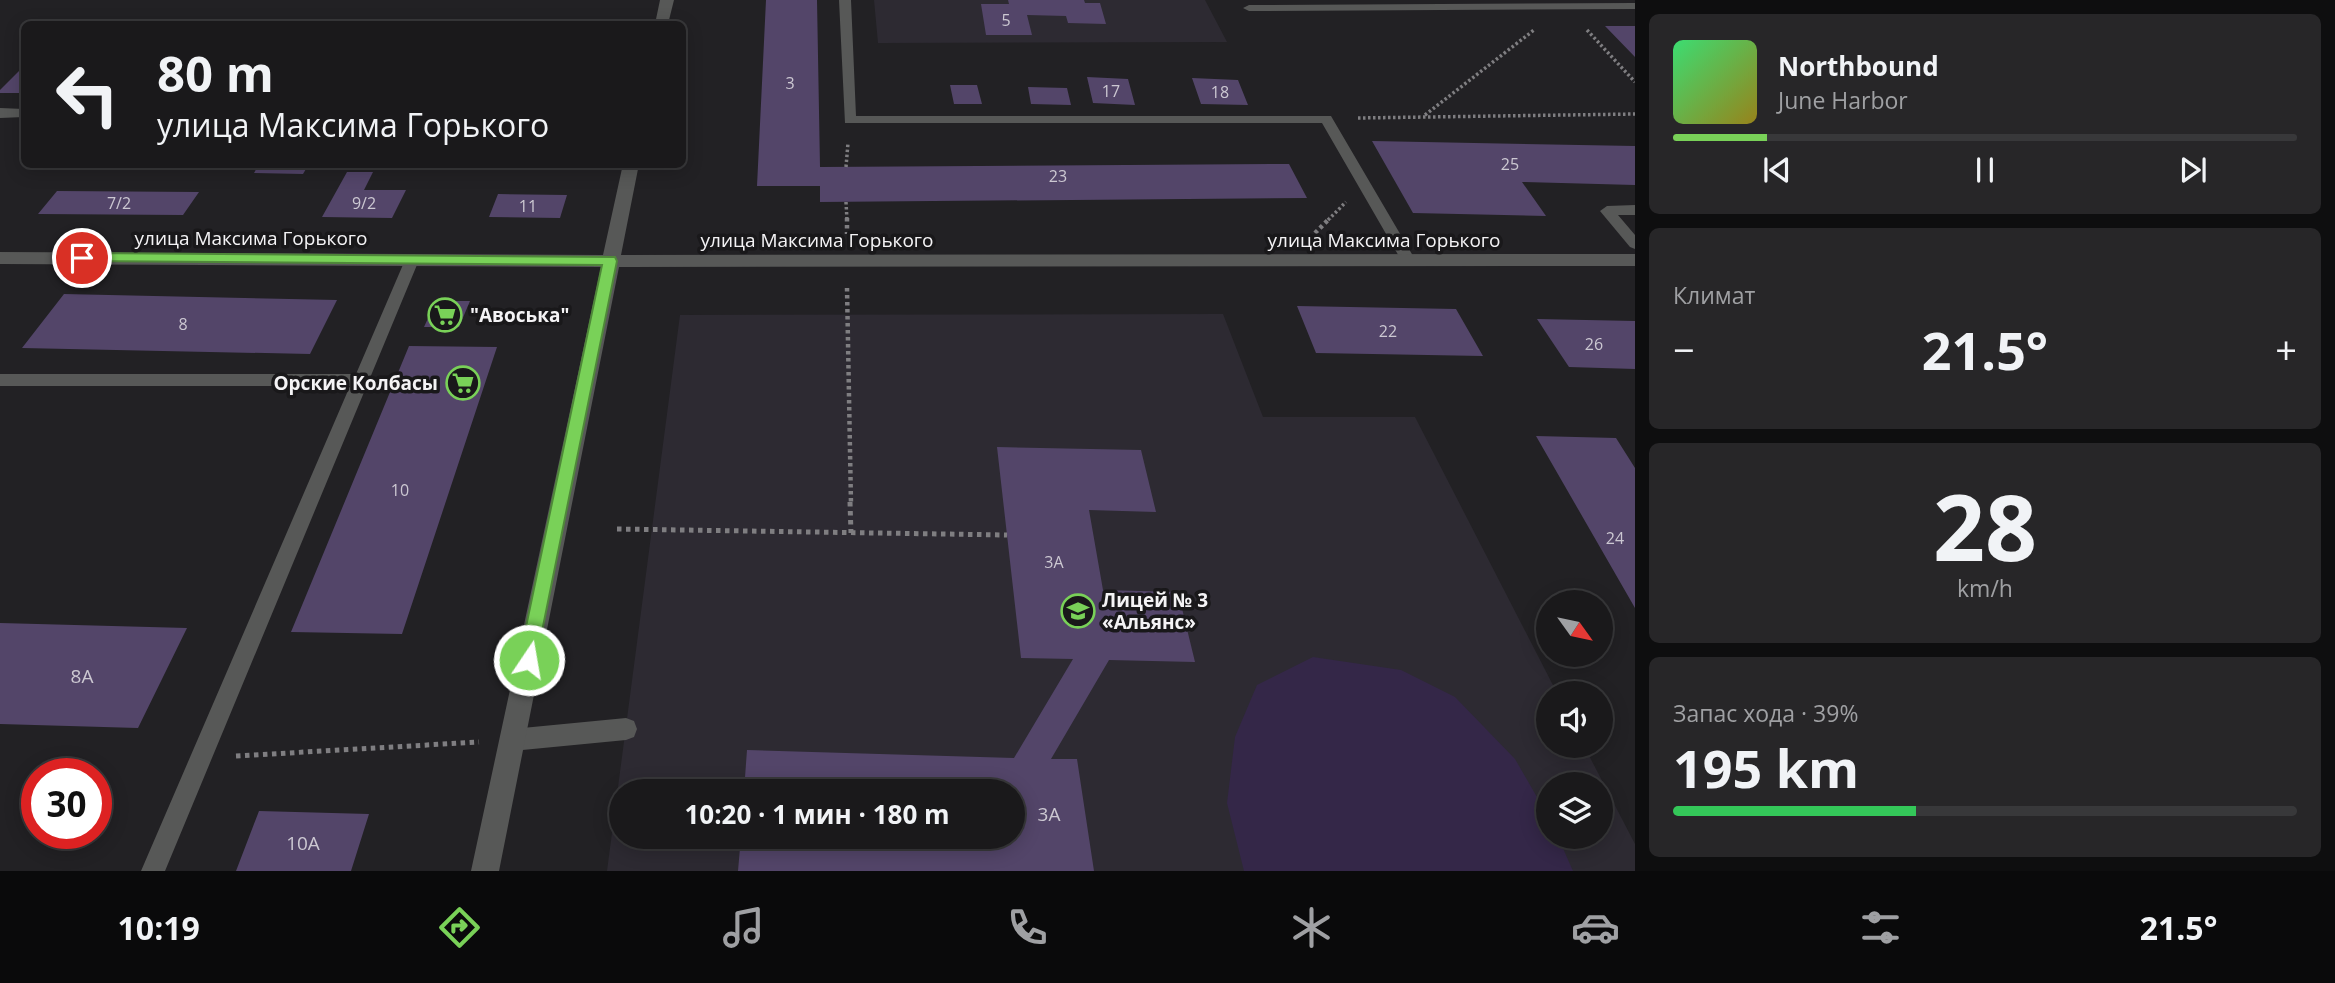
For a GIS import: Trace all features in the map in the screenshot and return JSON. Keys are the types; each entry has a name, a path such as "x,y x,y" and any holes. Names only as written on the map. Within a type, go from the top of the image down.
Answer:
{"street":[{"path":"663,21 667,0"},
{"path":"0,113 21,113"},
{"path":"485,871 630,168"},
{"name":"улица Максима Горького","path":"0,258 610,261 1635,260"}],"lane":[{"path":"845,0 849,120 1326,119 1409,261"},
{"path":"1249,8 1635,6"},
{"path":"1635,210 1607,211 1635,244"},
{"path":"153,871 412,260"},
{"path":"0,380 361,380"},
{"path":"512,740 625,729"}],"path":[{"path":"1424,116 1565,6 1635,82"},
{"path":"1326,119 1635,114"},
{"path":"1285,261 1364,185"},
{"path":"846,202 851,533"},
{"path":"617,529 1007,535"},
{"path":"201,758 512,740"}],"shaded area":[{"path":"874,0 1205,0 1227,42 878,43"},
{"name":"Лицей № 3 «Альянс»","path":"1223,314 1263,417 1415,417 1536,652 1536,667 1544,667 1551,681 1536,681 1536,758 1590,758 1598,772 1536,772 1536,849 1613,849 1613,802 1635,844 1635,871 607,871 610,849 1025,849 1025,779 619,779 680,315"},
{"path":"1313,657 1401,670 1455,697 1515,759 1536,795 1536,849 1563,849 1573,871 1244,871 1227,803 1235,737 1257,685"}],"building":[{"path":"766,0 817,0 820,167 1289,164 1307,198 820,202 820,186 757,186"},
{"path":"1008,0 1084,0 1085,3 1100,3 1106,24 1068,23 1066,16 1027,15 1032,35 986,35 981,4 1009,4"},
{"path":"1605,26 1635,26 1635,57"},
{"path":"21,69 21,93 0,93"},
{"path":"1087,77 1128,79 1135,105 1093,103"},
{"path":"1192,78 1238,80 1248,105 1201,104"},
{"path":"950,85 977,85 982,104 954,104"},
{"path":"1028,87 1067,88 1071,105 1031,104"},
{"path":"1372,141 1635,146 1635,185 1522,182 1546,216 1413,213"},
{"path":"257,168 307,168 303,174 254,173"},
{"path":"347,172 373,172 364,190 406,190 392,218 322,217"},
{"path":"57,191 199,192 183,215 38,214"},
{"path":"498,194 567,195 560,218 489,217"},
{"path":"64,294 337,300 310,354 22,348"},
{"path":"436,301 470,301 459,327 424,327"},
{"path":"1297,306 1456,309 1483,356 1316,353"},
{"path":"1537,319 1635,321 1635,369 1569,367"},
{"path":"409,346 497,347 402,634 291,632"},
{"path":"1536,436 1616,438 1635,468 1635,608"},
{"path":"997,447 1141,450 1156,512 1089,510 1103,590 1178,592 1195,662 1109,660 1051,759 1077,759 1094,871 738,871 740,849 1025,849 1025,779 745,779 747,750 1014,758 1073,659 1021,658"},
{"path":"0,623 187,628 138,728 0,724"},
{"path":"259,811 369,814 351,871 236,871"}],"place":[{"name":"\"Авоська\"","path":"445,315"},
{"name":"Орские Колбасы","path":"463,383"},
{"name":"Лицей № 3 «Альянс»","path":"1078,611"}],"route":[{"path":"82,258 610,261 529,660"}]}
